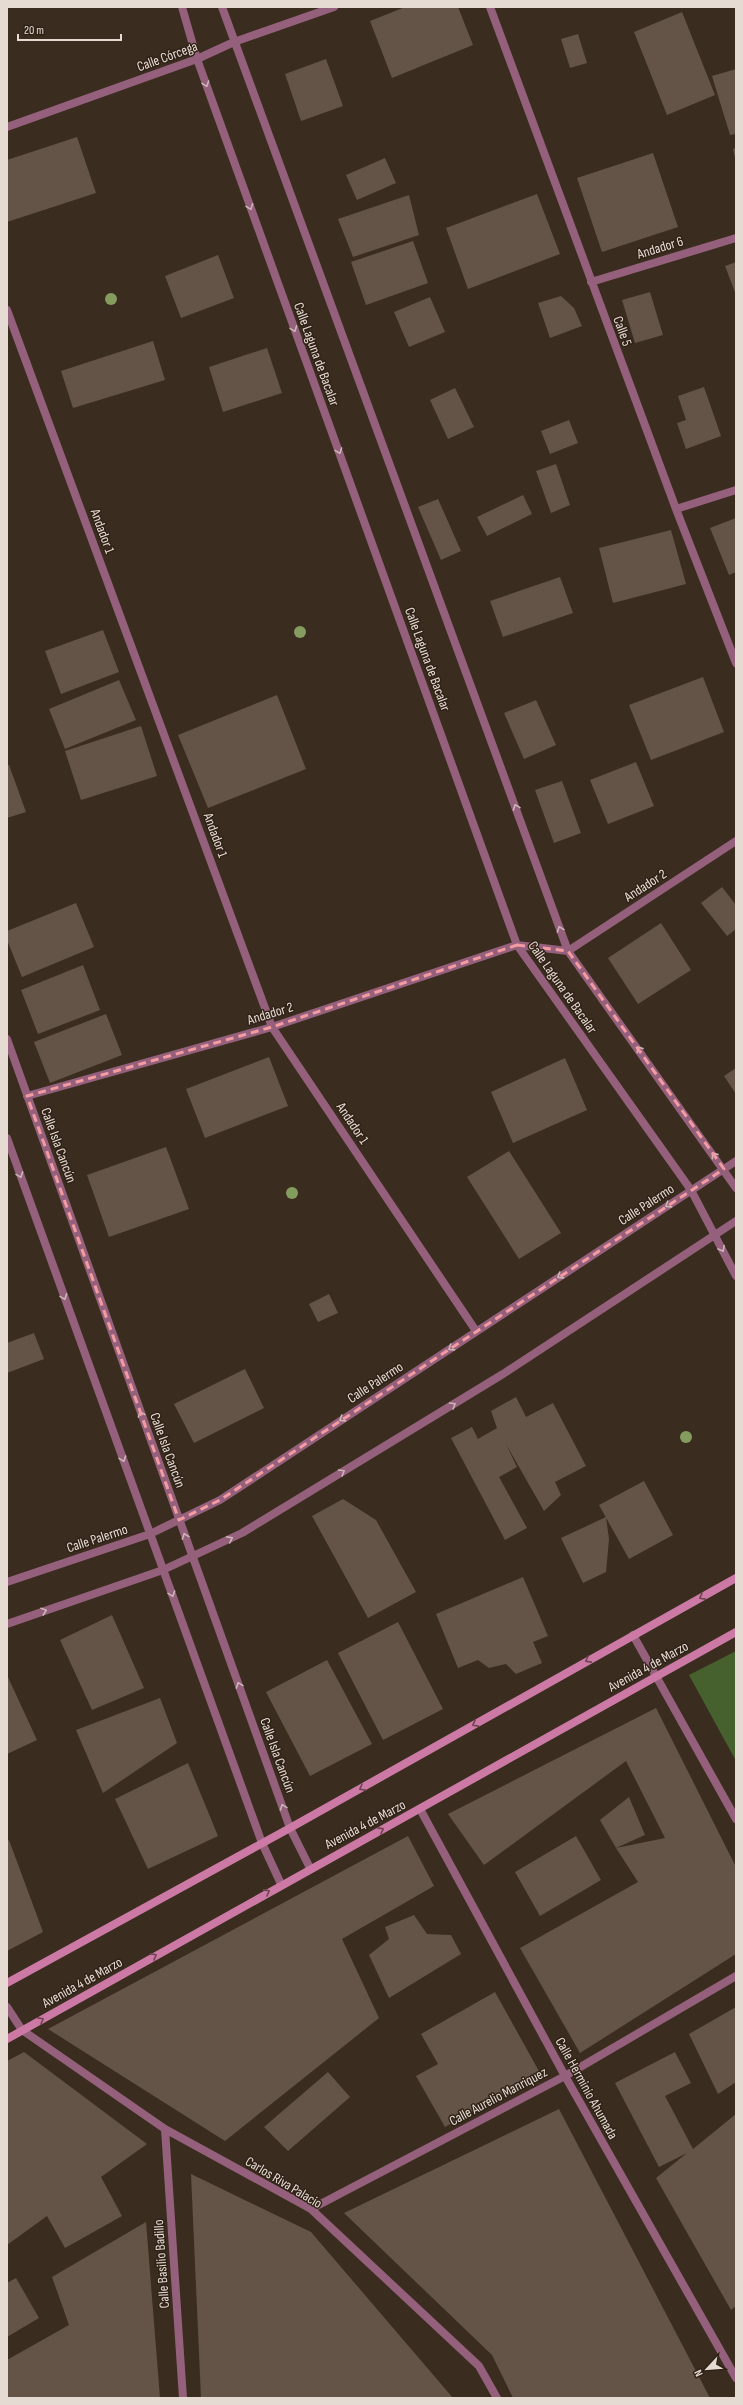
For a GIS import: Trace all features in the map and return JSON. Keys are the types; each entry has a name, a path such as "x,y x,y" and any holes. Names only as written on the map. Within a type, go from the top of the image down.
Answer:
{"main road":[{"path":"7,1983 290,1828 736,1578"},
{"name":"Avenida 4 de Marzo","path":"7,2039 281,1884 420,1809 736,1632"}],"street":[{"name":"Calle Laguna de Bacalar","path":"182,7 197,59 517,945 691,1190 736,1276"},
{"name":"Calle Laguna de Bacalar","path":"222,7 568,951 736,1188"},
{"name":"Calle Córcega","path":"7,127 197,59 234,42 334,7"},
{"name":"Calle 5","path":"490,7 676,510 736,663"},
{"name":"Andador 6","path":"591,282 736,238"},
{"name":"Andador 1","path":"7,310 272,1027 476,1331"},
{"path":"676,510 736,490"},
{"name":"Andador 2","path":"568,951 736,841"},
{"name":"Andador 2","path":"27,1096 272,1027 517,945"},
{"path":"517,945 568,951"},
{"name":"Calle Isla Cancún","path":"7,1039 290,1828 310,1868"},
{"path":"7,1138 262,1843 281,1884"},
{"name":"Calle Palermo","path":"7,1582 150,1534 220,1500 736,1161"},
{"path":"7,1624 163,1570 242,1533 503,1374 736,1221"},
{"path":"633,1635 655,1677 736,1819"},
{"name":"Calle Herminio Ahumada","path":"420,1809 565,2076 736,2378"},
{"name":"Calle Aurelio Manriquez","path":"311,2209 565,2076 736,1976"},
{"path":"7,2007 22,2030"},
{"name":"Carlos Riva Palacio","path":"22,2030 166,2129 311,2209 479,2366 496,2398"},
{"name":"Calle Basilio Badillo","path":"166,2129 183,2398"}],"highlighted area":[{"path":"517,945 568,951 724,1169 220,1500 179,1520 27,1096 272,1027"}],"green space":[{"path":"736,1651 736,1761 689,1675"}],"building":[{"path":"405,7 458,7 473,45 392,78 370,21"},
{"path":"682,12 715,95 667,115 634,32"},
{"path":"578,34 587,63 570,68 561,39"},
{"path":"326,59 343,106 301,121 285,74"},
{"path":"736,69 736,134 730,135 712,76"},
{"path":"77,137 96,193 7,222 7,160"},
{"path":"736,148 736,158 735,158 733,149"},
{"path":"653,153 678,227 602,252 577,178"},
{"path":"385,158 396,183 357,200 346,175"},
{"path":"537,194 560,254 468,289 446,228"},
{"path":"409,195 419,235 353,257 338,219"},
{"path":"413,241 428,283 366,305 351,262"},
{"path":"218,255 234,298 181,318 165,276"},
{"path":"736,262 736,295 725,266"},
{"path":"650,292 663,335 635,343 622,300"},
{"path":"561,296 574,308 582,326 550,338 538,303"},
{"path":"430,297 445,332 409,347 394,312"},
{"path":"153,341 165,380 73,408 61,371"},
{"path":"267,348 282,393 223,412 209,367"},
{"path":"704,387 721,436 686,449 677,423 686,420 678,396"},
{"path":"455,388 474,427 448,439 430,400"},
{"path":"569,420 578,443 550,454 541,431"},
{"path":"556,464 570,505 551,513 536,471"},
{"path":"523,495 532,514 487,536 477,517"},
{"path":"438,499 461,551 441,560 418,507"},
{"path":"736,518 736,572 729,575 710,528"},
{"path":"671,530 686,584 613,603 599,548"},
{"path":"560,577 573,613 503,637 490,601"},
{"path":"103,630 119,672 61,694 45,651"},
{"path":"703,677 724,732 651,760 629,705"},
{"path":"119,680 136,720 65,749 49,709"},
{"path":"277,695 306,769 208,808 178,735"},
{"path":"536,700 556,745 524,759 504,713"},
{"path":"141,726 157,776 81,800 65,751"},
{"path":"636,762 654,806 608,824 590,780"},
{"path":"7,765 9,765 26,812 7,818"},
{"path":"562,781 581,833 554,843 535,790"},
{"path":"722,887 736,905 736,929 727,936 701,903"},
{"path":"76,903 94,947 22,977 7,940 7,931"},
{"path":"661,923 691,970 638,1004 608,958"},
{"path":"83,965 100,1010 38,1034 21,990"},
{"path":"106,1014 122,1055 50,1083 34,1042"},
{"path":"269,1057 288,1106 205,1138 186,1089"},
{"path":"565,1058 587,1110 513,1143 491,1092"},
{"path":"736,1068 736,1094 724,1076"},
{"path":"166,1147 189,1209 109,1237 87,1175"},
{"path":"509,1151 561,1233 519,1259 467,1177"},
{"path":"329,1294 338,1313 318,1322 309,1304"},
{"path":"34,1333 44,1359 7,1373 7,1343"},
{"path":"245,1369 264,1408 194,1443 174,1404"},
{"path":"516,1397 526,1417 553,1403 586,1466 555,1482 561,1495 544,1511 506,1444 517,1467 499,1477 527,1528 505,1540 451,1438 472,1427 478,1439 497,1428 491,1411"},
{"path":"644,1481 673,1535 629,1559 599,1505"},
{"path":"343,1499 376,1520 416,1592 368,1618 312,1516"},
{"path":"606,1517 609,1539 606,1572 583,1583 561,1538"},
{"path":"523,1577 548,1636 533,1642 542,1663 516,1674 506,1664 489,1668 478,1660 458,1668 436,1614"},
{"path":"112,1615 144,1688 92,1710 60,1640"},
{"path":"398,1622 443,1709 383,1740 338,1653"},
{"path":"327,1660 372,1744 310,1776 266,1692"},
{"path":"7,1675 37,1740 7,1754"},
{"path":"160,1698 177,1743 103,1793 76,1730"},
{"path":"656,1708 736,1867 736,1954 580,2053 520,1948 638,1882 616,1848 665,1838 626,1761 484,1865 448,1814"},
{"path":"188,1763 218,1836 148,1869 115,1799"},
{"path":"629,1797 645,1835 616,1848 600,1820"},
{"path":"408,1836 434,1886 342,1939 379,2018 225,2141 48,2029"},
{"path":"576,1836 601,1880 540,1916 515,1872"},
{"path":"9,1840 43,1932 7,1951 7,1841"},
{"path":"414,1915 427,1934 451,1935 461,1954 389,1998 369,1955 389,1939 385,1927"},
{"path":"495,1992 540,2073 445,2127 416,2076 438,2064 421,2034"},
{"path":"736,2007 736,2082 718,2094 689,2034"},
{"path":"24,2052 147,2144 101,2177 122,2216 65,2248 47,2216 7,2245 7,2061"},
{"path":"675,2052 691,2083 665,2096 693,2149 736,2114 736,2306 731,2310 656,2178 687,2153 659,2167 615,2083"},
{"path":"328,2072 350,2097 288,2151 264,2127"},
{"path":"559,2109 710,2398 513,2398 492,2355 344,2213"},
{"path":"191,2174 311,2232 453,2398 201,2398"},
{"path":"146,2222 160,2398 7,2398 7,2360 69,2325 52,2277"},
{"path":"16,2278 39,2318 7,2337 7,2283"}]}
